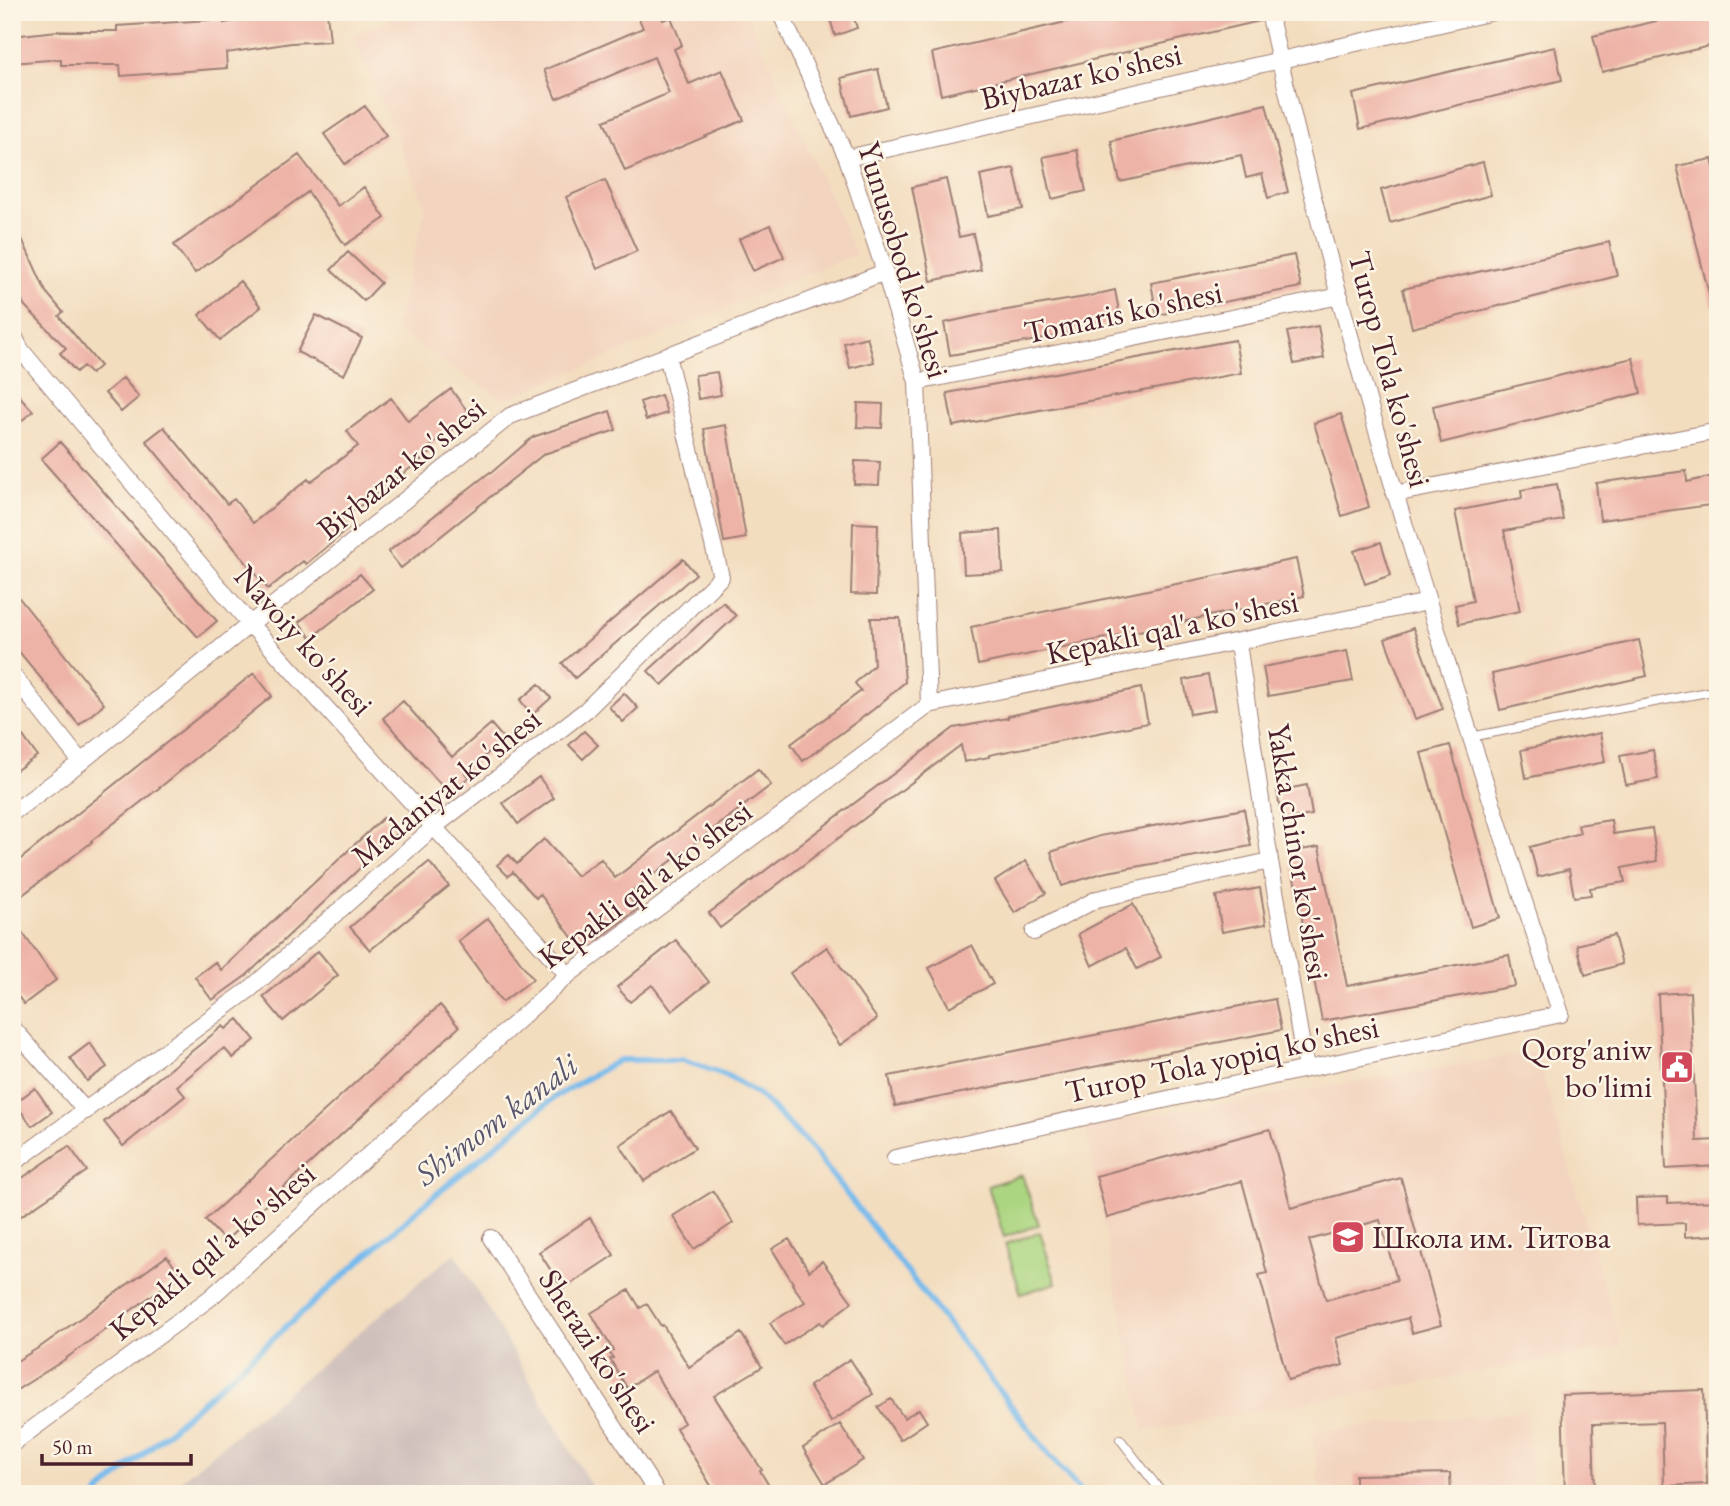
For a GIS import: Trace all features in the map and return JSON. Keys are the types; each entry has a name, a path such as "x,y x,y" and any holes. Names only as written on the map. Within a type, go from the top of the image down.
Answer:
{"street":[{"name":"Yunusobod ko'shesi","path":"780,12 847,158 918,382 929,705"},
{"name":"Turop Tola ko'shesi","path":"1269,12 1340,296 1394,494 1470,737 1562,1014"},
{"name":"Biybazar ko'shesi","path":"847,158 1493,12"},
{"name":"Biybazar ko'shesi","path":"12,814 81,762 510,416 885,272"},
{"name":"Tomaris ko'shesi","path":"918,382 1340,296"},
{"name":"Navoiy ko'shesi","path":"12,332 21,350 250,624 568,975"},
{"name":"Madaniyat ko'shesi","path":"12,1164 250,989 434,827 586,710 721,577 667,355"},
{"path":"1394,494 1718,431"},
{"name":"Kepakli qal'a ko'shesi","path":"12,1444 210,1298 568,975 929,705 1428,602"},
{"name":"Yakka chinor ko'shesi","path":"1238,643 1270,861 1306,1069"},
{"path":"12,674 81,762"},
{"path":"1034,932 1097,899 1270,861"},
{"name":"Turop Tola yopiq ko'shesi","path":"895,1158 1562,1014"},
{"path":"12,1027 86,1111"},
{"name":"Sherazi ko'shesi","path":"491,1238 658,1494"}],"lane":[{"path":"1470,737 1718,690"},
{"path":"1120,1439 1163,1494"}],"shaded area":[{"path":"384,12 746,12 856,254 504,400 394,330 426,208 352,34 387,22"},
{"name":"Школа им. Титова","path":"1536,1052 1622,1347 1144,1431 1085,1126"},
{"path":"455,1253 596,1494 164,1494"},
{"path":"1527,1411 1534,1494 1320,1494 1312,1431"}],"green space":[{"path":"1022,1175 1039,1225 1004,1237 988,1186"},
{"path":"1040,1232 1056,1283 1021,1294 1005,1244"}],"building":[{"path":"327,12 330,41 291,43 226,53 227,68 121,76 120,65 61,65 61,59 12,63 12,36 58,31 117,31 117,26 224,19 224,23 286,13"},
{"path":"636,12 659,12 663,20 671,17 682,45 674,49 689,84 722,70 744,120 625,171 604,121 669,93 654,57 556,99 544,70 643,28"},
{"path":"852,12 857,28 835,36 829,15"},
{"path":"1109,12 1259,12 1260,21 941,95 932,53"},
{"path":"1694,12 1718,12 1718,44 1602,72 1593,36"},
{"path":"1555,47 1562,80 1360,129 1353,94"},
{"path":"878,69 887,107 851,116 841,78"},
{"path":"1266,104 1288,192 1268,198 1262,174 1246,178 1241,155 1120,182 1111,141"},
{"path":"365,106 386,136 345,164 324,134"},
{"path":"1077,150 1086,191 1052,199 1043,157"},
{"path":"299,155 338,206 364,187 385,218 345,245 308,192 195,273 174,245"},
{"path":"1712,159 1718,182 1718,305 1712,306 1677,166"},
{"path":"1483,162 1491,195 1390,223 1381,190"},
{"path":"1014,168 1023,209 988,216 980,175"},
{"path":"946,179 959,237 973,234 981,270 931,281 912,187"},
{"path":"605,180 637,251 597,269 566,197"},
{"path":"12,217 46,292 63,312 59,316 100,366 91,374 83,366 76,372 60,353 66,348 24,305 12,278"},
{"path":"770,225 784,257 753,271 739,239"},
{"path":"1609,242 1617,276 1412,328 1403,289"},
{"path":"348,252 381,283 364,301 331,270"},
{"path":"1294,255 1301,287 1157,315 1151,283"},
{"path":"240,281 261,307 220,340 199,315"},
{"path":"1115,290 1121,322 1067,335 950,355 944,323"},
{"path":"316,315 362,338 344,375 297,352"},
{"path":"1318,326 1324,358 1294,364 1287,332"},
{"path":"867,337 874,362 850,368 844,343"},
{"path":"1235,340 1241,373 953,426 947,393"},
{"path":"1633,358 1641,393 1441,443 1433,406"},
{"path":"717,372 721,395 698,399 695,375"},
{"path":"123,378 139,397 121,412 105,393"},
{"path":"12,388 33,411 12,429"},
{"path":"451,389 471,416 428,448 432,452 341,520 348,529 306,564 303,561 268,589 146,441 164,427 227,504 234,499 253,523 308,479 310,482 358,446 347,431 391,398 408,421"},
{"path":"661,395 667,413 646,420 640,402"},
{"path":"858,403 883,404 882,428 857,427"},
{"path":"610,411 616,430 544,454 401,568 388,552 491,473 533,437"},
{"path":"1341,414 1369,507 1342,516 1314,423"},
{"path":"726,425 746,538 724,542 704,429"},
{"path":"60,442 217,621 198,637 41,459"},
{"path":"855,461 880,462 879,485 854,484"},
{"path":"1686,471 1687,482 1718,475 1718,504 1600,520 1596,483"},
{"path":"1557,484 1563,520 1504,531 1520,611 1459,624 1455,605 1473,601 1455,511 1522,498 1521,490"},
{"path":"853,523 878,524 876,595 851,594"},
{"path":"1001,530 1003,572 964,574 962,533"},
{"path":"1381,542 1391,575 1365,584 1354,551"},
{"path":"683,559 696,574 575,678 562,663"},
{"path":"1296,559 1304,596 978,665 971,627"},
{"path":"360,574 373,589 311,638 299,622"},
{"path":"12,589 104,704 79,725 12,643"},
{"path":"723,602 736,616 662,685 648,671"},
{"path":"871,618 900,618 905,682 874,709 803,761 791,744 861,691 855,683 874,665"},
{"path":"1413,628 1443,709 1415,719 1385,639"},
{"path":"1639,640 1647,676 1500,710 1492,674"},
{"path":"1347,651 1353,681 1268,696 1263,667"},
{"path":"254,673 272,696 21,896 12,885 12,866"},
{"path":"1208,675 1215,710 1190,714 1184,680"},
{"path":"539,684 551,698 532,715 520,700"},
{"path":"1141,688 1148,723 964,762 961,745 720,928 709,913 954,728"},
{"path":"624,693 638,708 623,722 609,707"},
{"path":"403,701 452,757 491,724 504,739 465,773 469,777 449,794 383,718"},
{"path":"584,731 598,745 583,759 569,745"},
{"path":"1600,733 1605,762 1526,778 1521,750"},
{"path":"23,736 37,756 12,773 12,743"},
{"path":"1450,745 1500,918 1471,927 1421,753"},
{"path":"1653,750 1658,779 1626,785 1620,756"},
{"path":"758,769 771,785 627,895 638,909 596,941 594,938 580,948 540,894 536,898 513,872 508,876 497,865 509,855 517,864 544,839 577,876 601,859 615,878"},
{"path":"539,777 554,798 518,824 503,803"},
{"path":"1307,785 1312,815 1282,820 1277,791"},
{"path":"1244,809 1251,846 1102,873 1062,886 1051,852 1100,836"},
{"path":"383,818 397,833 247,975 212,1000 195,977 215,962 221,970"},
{"path":"1611,820 1613,834 1652,828 1657,861 1622,868 1625,882 1590,888 1591,895 1574,897 1569,869 1538,877 1530,847 1580,833 1578,825"},
{"path":"1319,847 1347,986 1509,955 1515,986 1322,1021 1289,852"},
{"path":"1026,861 1046,893 1015,913 995,881"},
{"path":"429,862 449,886 370,950 350,927"},
{"path":"1260,888 1266,924 1222,932 1216,896"},
{"path":"1133,904 1161,957 1137,969 1126,948 1092,966 1078,934"},
{"path":"488,918 533,979 502,1002 458,941"},
{"path":"22,932 56,980 24,1004 12,989 12,939"},
{"path":"1614,935 1622,964 1585,975 1577,945"},
{"path":"676,940 709,982 672,1011 652,985 630,1002 617,987"},
{"path":"972,945 993,984 949,1007 929,968"},
{"path":"827,947 877,1019 840,1045 790,973"},
{"path":"318,951 338,975 283,1021 263,997"},
{"name":"Qorg'aniw bo'limi","path":"1690,992 1697,1141 1718,1140 1718,1166 1666,1169 1658,994"},
{"path":"1275,999 1281,1030 895,1106 889,1076"},
{"path":"440,1005 459,1027 225,1241 205,1220"},
{"path":"238,1019 255,1040 233,1058 224,1048 177,1086 185,1096 123,1146 104,1122 223,1026 226,1029"},
{"path":"90,1043 107,1067 87,1081 70,1058"},
{"path":"35,1088 52,1112 32,1126 15,1103"},
{"path":"671,1111 695,1148 644,1181 620,1145"},
{"path":"1270,1129 1291,1208 1401,1178 1441,1325 1412,1333 1408,1318 1336,1338 1343,1365 1288,1380 1259,1275 1267,1273 1242,1181 1107,1218 1096,1176","holes":["1380,1220 1397,1280 1326,1300 1309,1240"]},
{"path":"69,1146 87,1171 12,1222 12,1185"},
{"path":"713,1191 733,1223 694,1249 673,1216"},
{"path":"1668,1197 1668,1203 1718,1201 1718,1235 1685,1237 1685,1223 1637,1225 1636,1198"},
{"path":"590,1218 614,1255 563,1289 539,1252"},
{"path":"789,1239 809,1271 822,1261 852,1302 823,1325 820,1322 784,1345 770,1323 805,1302 772,1249"},
{"path":"167,1256 181,1276 61,1362 12,1393 12,1364 43,1345"},
{"path":"629,1290 640,1308 647,1304 689,1367 741,1333 762,1367 714,1396 762,1470 760,1471 774,1494 716,1494 676,1428 684,1423 654,1371 627,1388 610,1359 613,1358 609,1352 613,1350 591,1313"},
{"path":"850,1359 873,1394 831,1422 809,1386"},
{"path":"1704,1390 1707,1484 1664,1486 1662,1422 1593,1424 1595,1494 1565,1494 1562,1395"},
{"path":"891,1399 904,1418 919,1409 927,1422 900,1440 878,1407"},
{"path":"840,1424 863,1460 825,1484 803,1448"},
{"path":"1450,1473 1451,1494 1355,1494 1355,1475"}],"waterway":[{"name":"Shimom kanali","path":"98,1494 423,1205 555,1097 619,1060 683,1060 726,1075 759,1095 808,1144 1050,1456 1084,1494"}],"place":[{"name":"Qorg'aniw bo'limi","path":"1677,1067"},
{"name":"Школа им. Титова","path":"1348,1237"}]}
